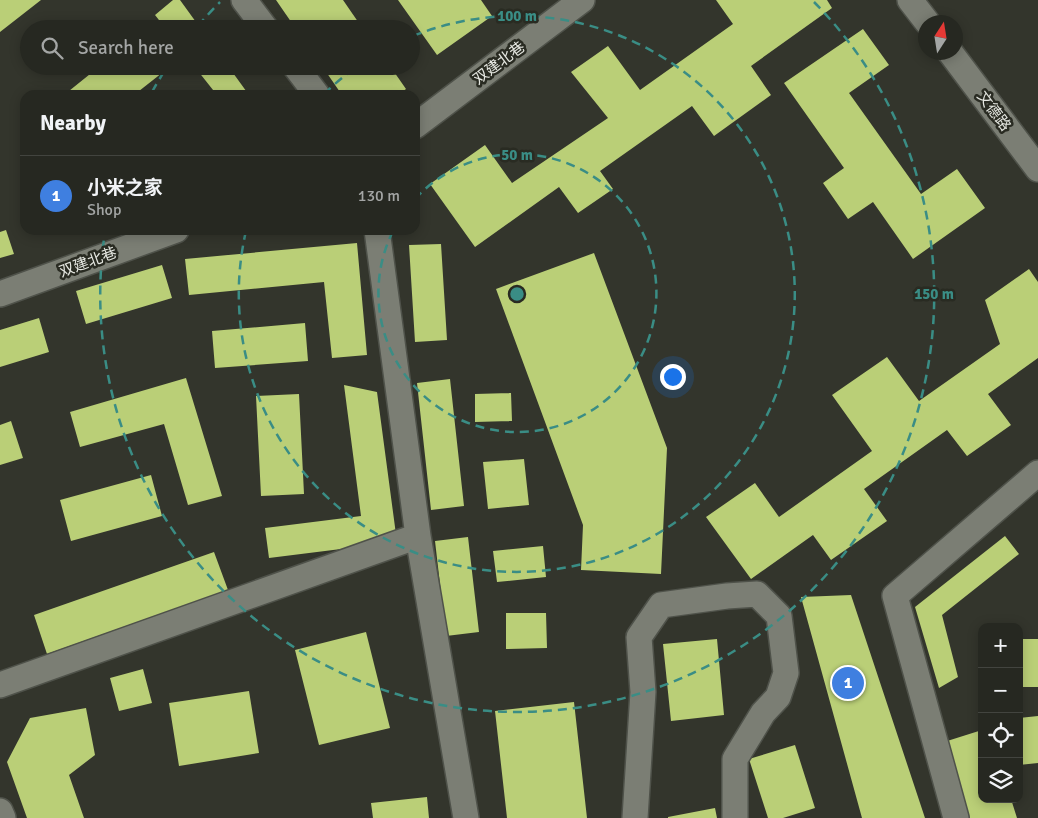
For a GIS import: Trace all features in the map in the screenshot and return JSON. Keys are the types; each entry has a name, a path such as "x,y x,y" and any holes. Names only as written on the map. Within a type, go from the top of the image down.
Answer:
{"street":[{"path":"244,0 259,20"},
{"name":"双建北巷","path":"420,122 582,0"},
{"path":"910,0 922,15"},
{"name":"文德路","path":"956,60 1038,169"},
{"path":"302,75 313,90"},
{"name":"双建北巷","path":"0,294 162,235"},
{"path":"378,235 418,536 466,818"},
{"path":"956,818 895,596 1038,473"},
{"path":"0,685 418,536"},
{"path":"635,818 642,692 639,636 661,605 727,596 758,594 779,616 786,673 778,697 763,713 735,759 735,818"},
{"path":"0,811 3,818"}],"building":[{"path":"0,0 41,0 0,32"},
{"path":"173,0 180,0 194,20 159,20 155,15"},
{"path":"276,0 343,0 357,20 290,20"},
{"path":"398,0 481,0 492,16 437,55 420,31 420,20 412,20"},
{"path":"716,0 827,0 832,8 751,66 771,95 714,136 692,106 600,171 613,189 578,213 559,187 475,247 430,184 485,145 512,183 608,118 571,72 608,46 640,90 733,24"},
{"path":"863,29 889,65 849,93 921,194 957,169 985,208 913,259 873,202 848,219 823,183 844,168 784,83"},
{"path":"89,75 159,75 140,90 70,90"},
{"path":"201,75 235,75 245,90 213,90"},
{"path":"328,75 396,75 406,89 405,90 339,90"},
{"path":"6,230 14,254 0,258 0,232"},
{"path":"357,243 367,355 332,358 324,282 189,295 185,259"},
{"path":"441,244 447,340 415,342 409,245"},
{"path":"594,253 667,448 661,574 581,570 583,525 496,289"},
{"path":"162,265 172,298 86,324 76,291"},
{"path":"1029,269 1038,282 1038,358 988,394 1011,425 967,456 947,430 864,489 887,521 831,560 813,535 751,579 706,517 755,483 779,517 872,451 832,395 887,357 919,401 1000,344 985,300"},
{"path":"39,318 49,352 0,367 0,330"},
{"path":"305,323 308,361 215,368 212,331"},
{"path":"186,378 222,496 188,505 164,424 80,447 70,412"},
{"path":"450,379 464,506 431,510 417,383"},
{"path":"344,385 377,392 397,542 269,558 265,528 361,516"},
{"path":"511,393 512,421 475,422 475,394"},
{"path":"299,394 304,494 261,496 256,396"},
{"path":"11,421 23,458 0,465 0,425"},
{"path":"524,459 529,505 488,509 483,462"},
{"path":"151,475 162,516 71,541 60,500"},
{"path":"1005,536 1019,554 942,615 958,677 939,688 915,607"},
{"path":"468,537 479,632 446,636 435,541"},
{"path":"543,546 546,577 497,582 493,551"},
{"path":"214,552 228,590 47,654 34,615"},
{"path":"851,595 925,818 862,818 801,597"},
{"path":"506,613 546,613 547,648 506,649"},
{"path":"366,632 390,728 319,745 295,650"},
{"path":"717,639 724,715 671,721 663,644"},
{"path":"1023,639 1038,639 1038,687 1023,687"},
{"path":"143,669 152,703 119,711 110,678"},
{"path":"249,691 259,753 179,766 169,703"},
{"path":"574,702 587,818 507,818 495,711"},
{"path":"86,708 95,755 69,775 84,818 27,818 7,762 30,718"},
{"path":"1038,716 1038,763 1023,765 1023,718"},
{"path":"978,731 978,803 1012,803 1017,818 968,818 944,742"},
{"path":"795,745 815,808 783,818 768,818 749,759"},
{"path":"427,797 429,818 373,818 371,803"},
{"path":"715,808 717,818 668,818 668,817"}],"place":[{"name":"小米之家","path":"848,683"}]}
